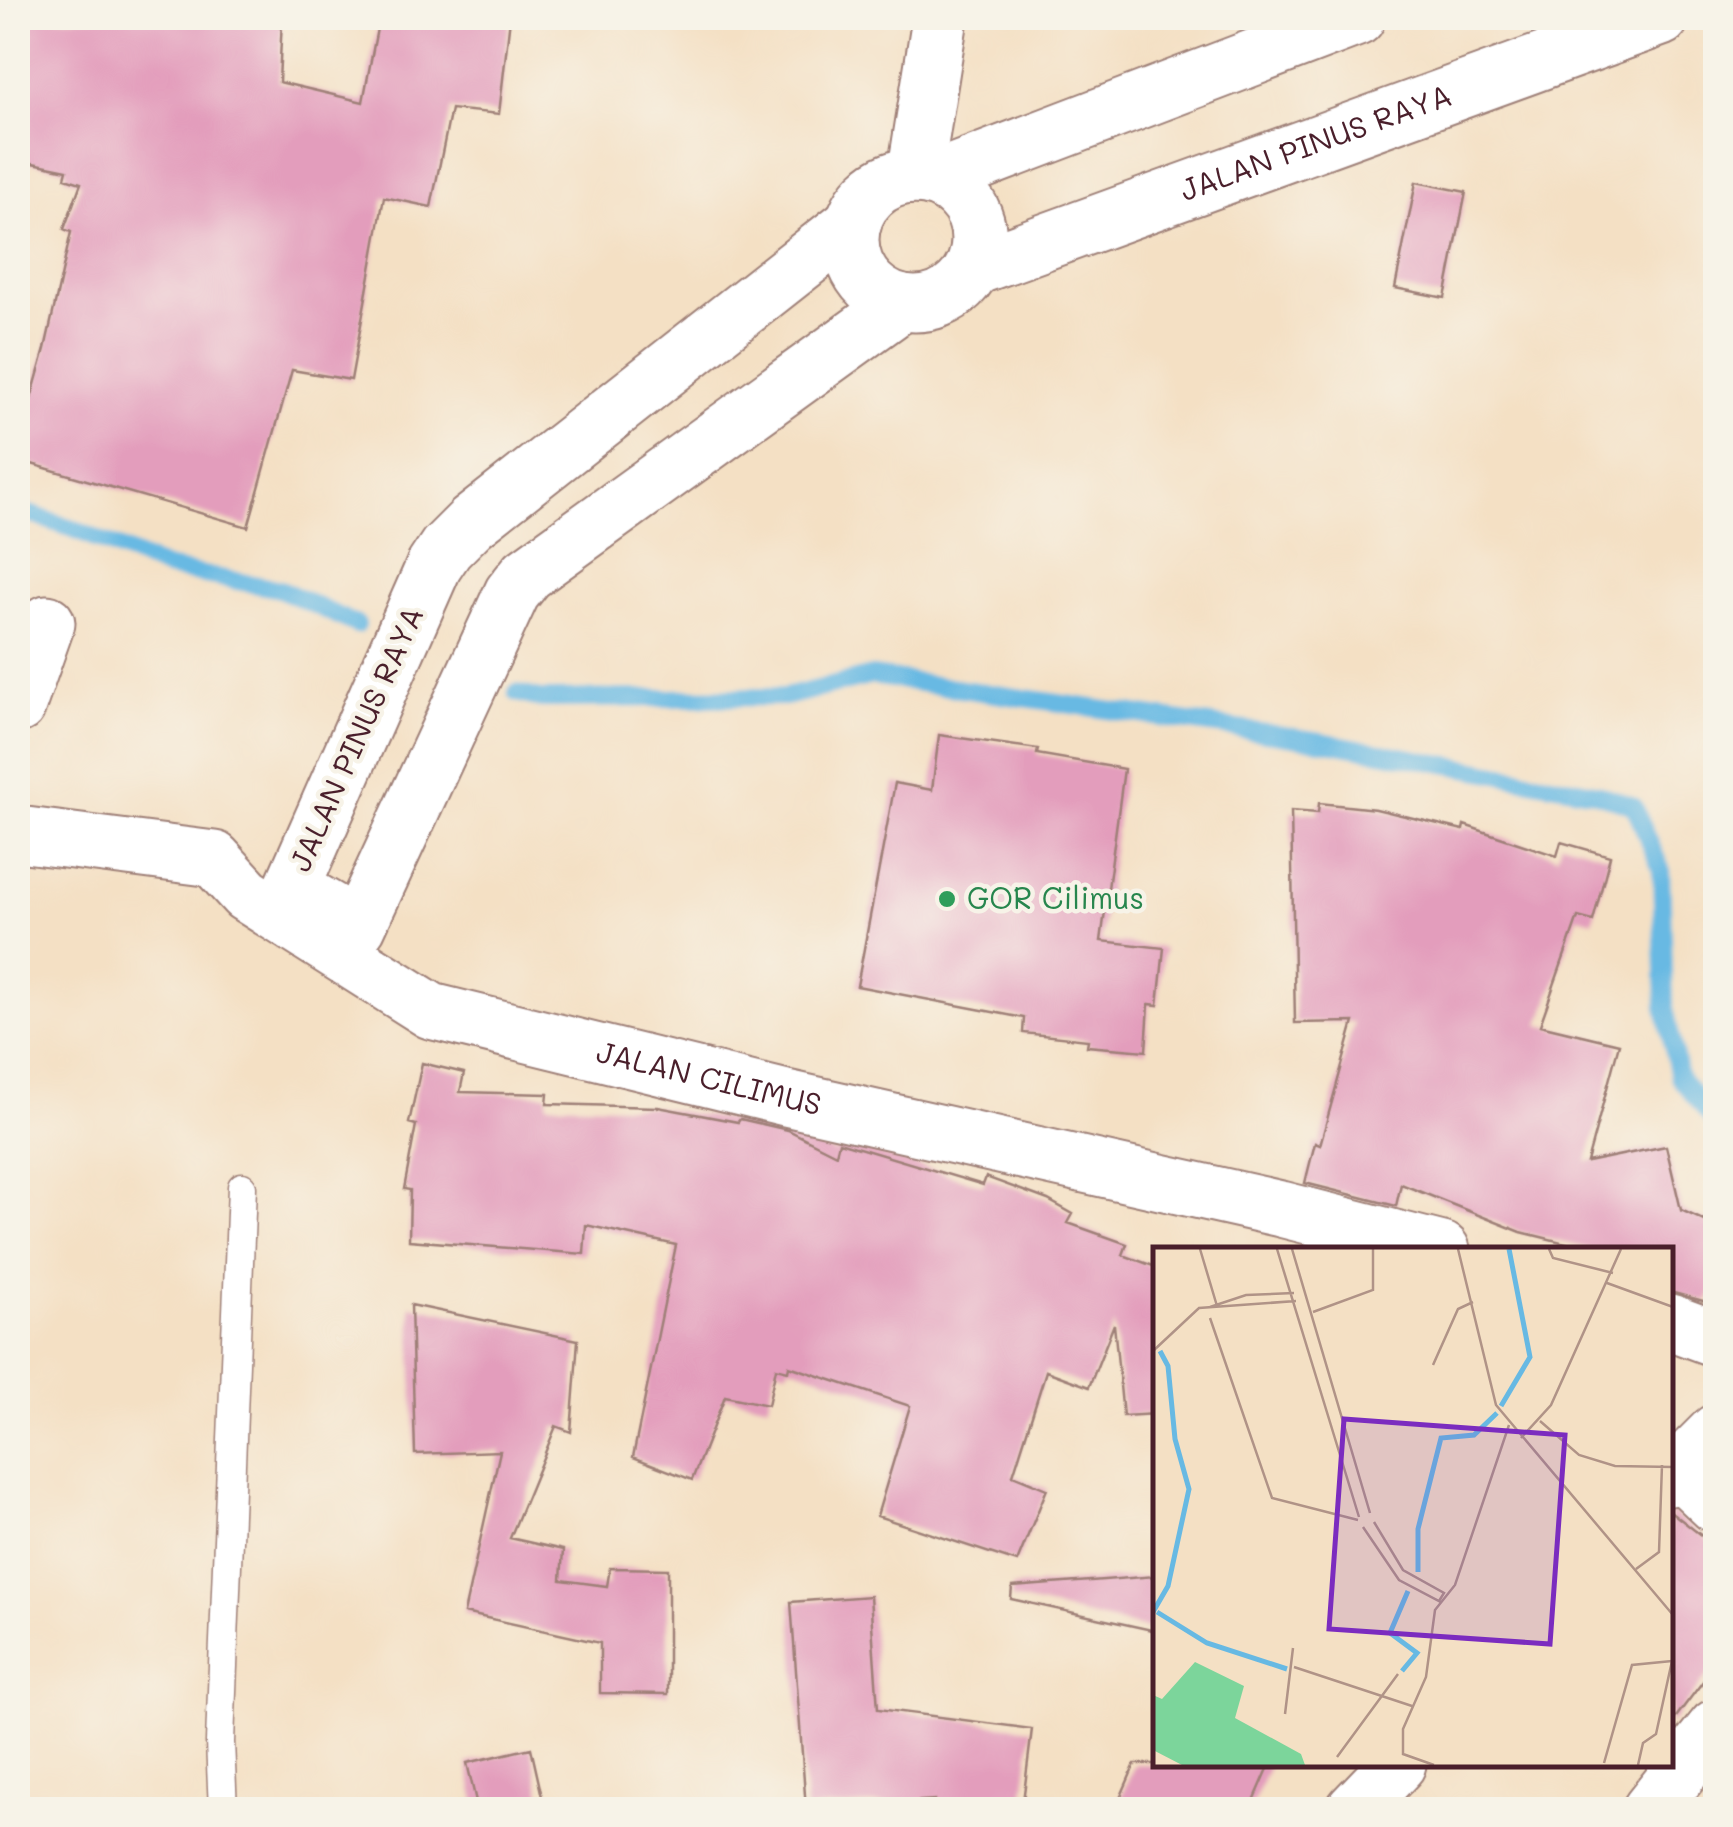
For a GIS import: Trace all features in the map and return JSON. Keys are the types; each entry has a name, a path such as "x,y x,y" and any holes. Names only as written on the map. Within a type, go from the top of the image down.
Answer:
{"street":[{"path":"940,18 925,177 954,189 970,205 978,226 979,247 973,268"},
{"name":"JALAN PINUS RAYA","path":"1357,18 925,177 895,179 877,188 862,203 854,222 471,523 446,548 434,566 292,888 358,926 512,594 526,574 902,303 923,304 944,298 961,286 973,268 1568,33 1661,18"},
{"path":"854,222 853,257 860,274 886,298 902,303"},
{"path":"18,704 47,623"},
{"name":"JALAN CILIMUS","path":"18,834 214,859 246,894 431,1012 786,1098 1277,1229 1418,1247"},
{"path":"1673,1323 1716,1338"},
{"path":"1650,1810 1716,1728"},
{"path":"1354,1810 1395,1767"}],"lane":[{"path":"222,1810 220,1742 242,1187"}],"building":[{"path":"18,18 282,18 279,82 363,102 379,18 510,18 499,114 451,109 431,207 384,197 351,380 292,370 248,527 18,460 18,445 45,349 71,232 64,229 81,183 65,178 67,170 18,160"},
{"path":"1416,182 1466,192 1445,298 1395,288"},
{"path":"939,735 1038,749 1037,754 1124,769 1101,941 1164,948 1158,1005 1149,1004 1146,1051 1087,1046 1088,1040 1023,1033 1024,1018 857,986 895,783 932,790"},
{"path":"1319,803 1376,809 1463,830 1464,825 1557,856 1561,842 1610,856 1593,921 1578,917 1540,1025 1619,1044 1587,1162 1666,1146 1681,1210 1716,1226 1716,1282 1707,1302 1673,1293 1673,1247 1582,1247 1521,1232 1401,1184 1396,1206 1305,1183 1315,1143 1320,1145 1354,1022 1295,1023 1291,811 1318,813"},
{"path":"422,1063 464,1073 460,1092 548,1094 547,1104 658,1107 738,1122 740,1119 788,1130 836,1154 839,1142 983,1185 986,1177 1048,1200 1073,1214 1068,1223 1127,1244 1123,1255 1153,1266 1153,1414 1123,1416 1114,1324 1089,1387 1046,1371 1013,1475 1047,1489 1017,1562 877,1516 910,1406 789,1366 788,1371 776,1368 768,1405 725,1396 692,1480 633,1457 676,1245 586,1225 584,1254 409,1240 410,1190 404,1189 416,1125 409,1123"},
{"path":"411,1305 578,1340 571,1432 556,1426 510,1538 563,1550 561,1580 607,1586 610,1568 668,1569 668,1694 600,1693 600,1643 464,1613 500,1451 415,1454"},
{"path":"1673,1513 1716,1547 1716,1664 1673,1721"},
{"path":"1153,1576 1153,1630 1011,1599 1012,1587"},
{"path":"870,1596 878,1709 1032,1729 1022,1810 933,1810 934,1800 806,1809 791,1602"},
{"path":"531,1748 545,1810 478,1810 467,1763"},
{"path":"1135,1764 1269,1767 1250,1810 1115,1810"}],"waterway":[{"path":"18,510 165,568 280,589 357,625"},
{"path":"517,693 540,699 785,697 872,676 1321,741 1594,792 1634,806 1661,869 1665,1007 1679,1077 1716,1123"}],"place":[{"name":"GOR Cilimus","path":"947,899"}]}
